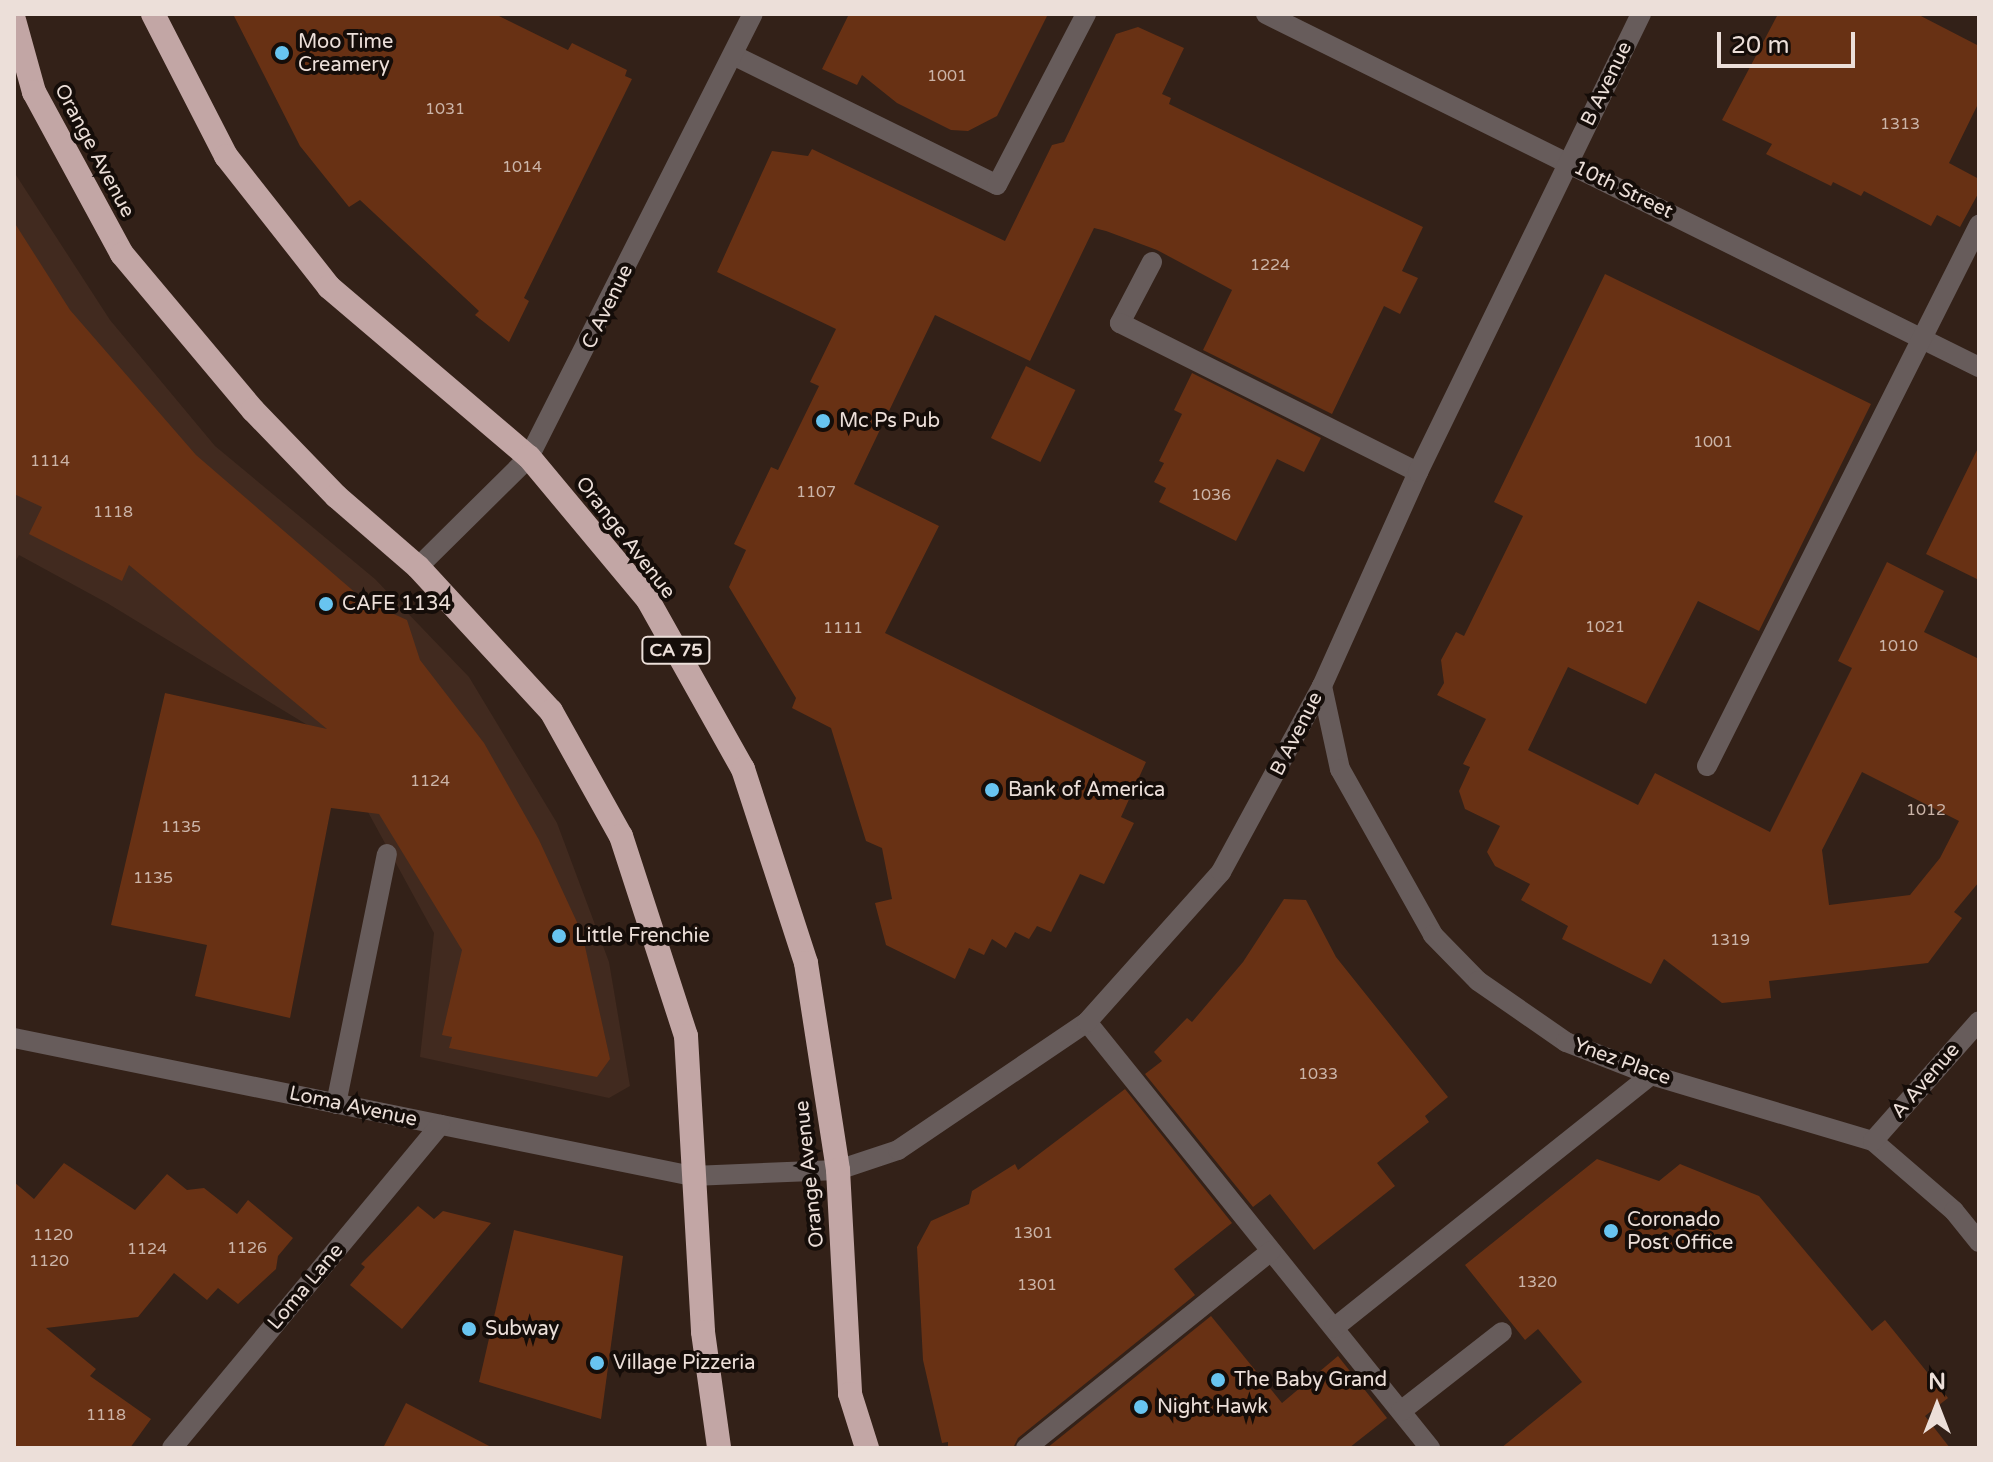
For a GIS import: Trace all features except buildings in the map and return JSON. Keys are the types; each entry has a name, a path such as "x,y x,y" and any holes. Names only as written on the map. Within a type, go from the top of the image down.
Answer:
{"highway":[{"name":"Orange Avenue","path":"153,14 226,156 329,287 529,457 648,600 743,769 806,963 838,1170 850,1394 867,1448"},
{"name":"Orange Avenue","path":"14,20 34,92 122,254 253,410 336,496 418,567 551,711 621,836 686,1036 703,1332 719,1448"}],"street":[{"name":"C Avenue","path":"418,567 529,457 753,14"},
{"path":"733,55 997,185 1086,14"},
{"name":"10th Street","path":"1266,14 1979,367"},
{"name":"B Avenue","path":"692,1176 838,1170 898,1150 1087,1022 1221,872 1322,686 1418,472 1641,14"},
{"path":"1707,766 1979,225"},
{"path":"1152,262 1120,323 1418,472"},
{"name":"Ynez Place","path":"1322,686 1340,769 1433,935 1478,981 1566,1042 1651,1075 1873,1141 1954,1211 1979,1242"},
{"path":"336,1104 387,854"},
{"name":"A Avenue","path":"1873,1141 1979,1021"},
{"path":"1087,1022 1430,1448"},
{"name":"Loma Avenue","path":"14,1038 692,1176"},
{"path":"1334,1328 1651,1075"},
{"name":"Loma Lane","path":"172,1448 440,1125"},
{"path":"1026,1448 1271,1251"},
{"path":"1401,1411 1502,1332"}],"shaded area":[{"path":"14,172 110,320 215,446 375,579 469,677 557,823 609,962 630,1086 609,1098 420,1057 434,933 327,737 107,603 19,555 14,564"}],"place":[{"name":"Moo Time Creamery","path":"282,53"},
{"name":"Mc Ps Pub","path":"823,421"},
{"name":"CAFE 1134","path":"326,604"},
{"name":"Bank of America","path":"992,790"},
{"name":"Little Frenchie","path":"559,936"},
{"name":"Coronado Post Office","path":"1611,1231"},
{"name":"Subway","path":"469,1329"},
{"name":"Village Pizzeria","path":"597,1363"},
{"name":"The Baby Grand","path":"1218,1380"},
{"name":"Night Hawk","path":"1141,1407"}]}
